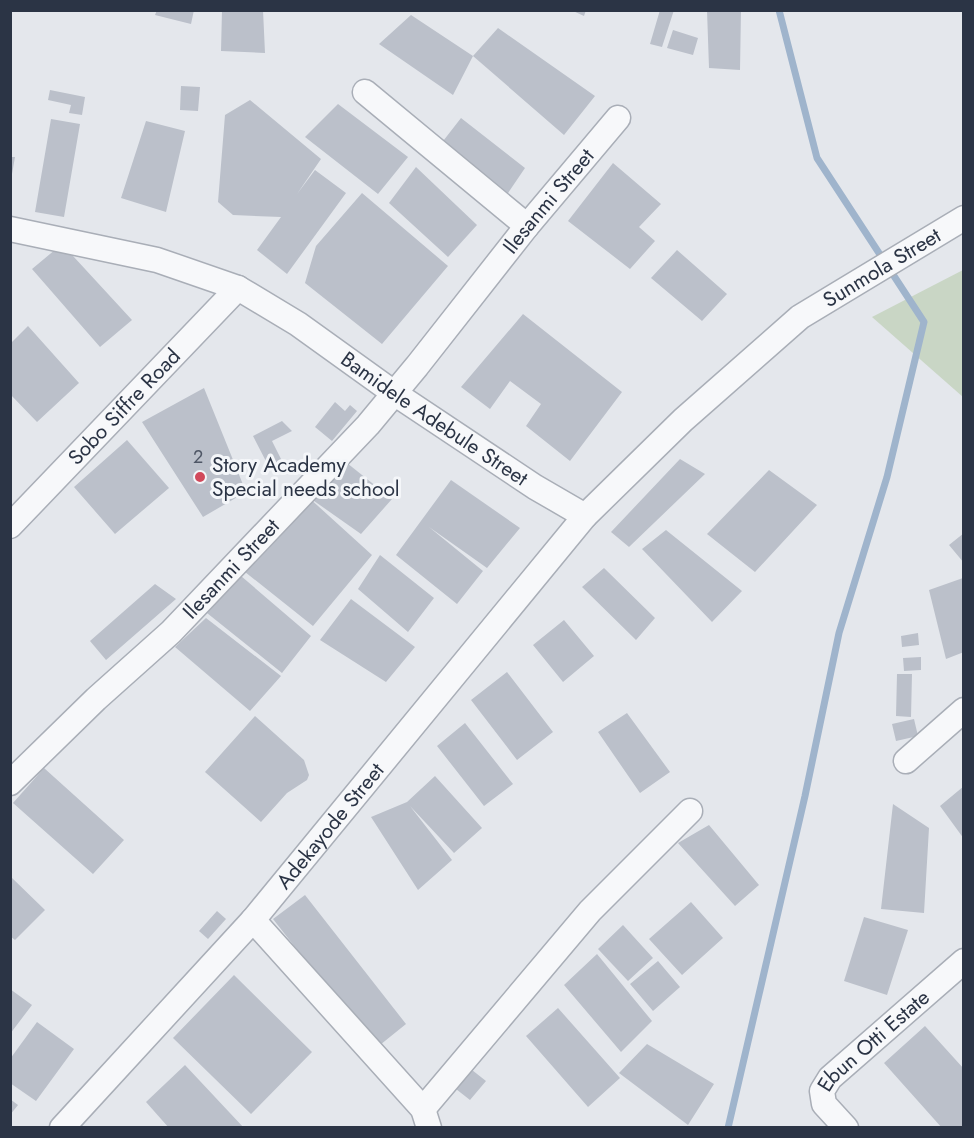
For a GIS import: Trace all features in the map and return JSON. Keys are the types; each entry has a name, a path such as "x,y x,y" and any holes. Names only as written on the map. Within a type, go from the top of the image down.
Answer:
{"street":[{"path":"365,92 527,226"},
{"name":"Ilesanmi Street","path":"10,783 96,699 171,632 368,425 527,226 618,118"},
{"name":"Sunmola Street","path":"585,516 683,420 800,317 963,218"},
{"name":"Bamidele Adebule Street","path":"10,229 157,260 238,288 298,324 394,393 535,487 585,516"},
{"name":"Sobo Siffre Road","path":"10,526 238,288"},
{"name":"Adekayode Street","path":"62,1128 253,920 585,516"},
{"path":"906,760 963,710"},
{"path":"253,920 426,1118 590,911 690,811"},
{"name":"Ebun Otti Estate","path":"846,1128 824,1104 822,1091 830,1078 963,961"}],"green space":[{"path":"963,270 963,397 872,317"}],"building":[{"path":"157,10 194,10 191,24 155,15"},
{"path":"222,10 263,10 265,53 221,51"},
{"path":"571,10 586,10 584,16"},
{"path":"660,10 674,10 662,47 650,44"},
{"path":"707,10 741,10 740,70 709,68"},
{"path":"411,15 473,56 453,95 379,44"},
{"path":"498,28 595,96 564,135 473,56"},
{"path":"673,30 698,38 693,55 667,48"},
{"path":"181,86 200,87 198,111 180,110"},
{"path":"50,90 85,97 82,115 69,113 71,105 48,100"},
{"path":"250,100 321,159 297,194 315,170 346,193 287,274 257,250 281,217 233,215 218,202 225,115"},
{"path":"338,104 408,157 378,194 305,137"},
{"path":"461,118 525,168 504,199 440,145"},
{"path":"51,119 80,124 64,217 35,212"},
{"path":"146,121 185,131 166,212 121,198"},
{"path":"10,157 15,157 12,174 10,174"},
{"path":"613,163 661,204 639,227 655,241 630,269 568,221"},
{"path":"416,167 477,225 448,257 389,203"},
{"path":"362,193 448,266 382,344 305,283 316,246"},
{"path":"62,244 132,320 100,347 32,269"},
{"path":"677,250 727,294 702,321 651,278"},
{"path":"523,314 622,392 570,461 526,426 541,404 510,381 490,409 461,387"},
{"path":"28,326 79,383 37,422 10,394 10,344"},
{"name":"Story Academy Special needs school","path":"204,388 246,492 203,517 142,422"},
{"path":"335,402 345,411 350,405 357,411 332,441 315,427"},
{"path":"282,421 292,431 272,441 284,465 271,471 253,436"},
{"path":"127,440 169,488 115,534 74,487"},
{"path":"342,459 392,499 361,534 307,496"},
{"path":"680,459 705,474 629,547 611,532"},
{"path":"769,470 817,505 755,572 707,534"},
{"path":"451,480 520,528 487,568 429,527 483,571 457,604 396,555"},
{"path":"307,496 372,555 313,626 240,568"},
{"path":"666,530 742,591 712,622 642,549"},
{"path":"964,533 964,563 949,545"},
{"path":"380,555 434,598 408,632 358,589"},
{"path":"604,568 655,618 636,640 582,587"},
{"path":"241,576 311,636 282,673 207,613"},
{"path":"963,578 964,652 946,659 929,590"},
{"path":"155,584 176,599 106,660 90,641"},
{"path":"351,599 415,647 386,682 320,640"},
{"path":"206,618 281,676 250,711 175,647"},
{"path":"564,620 594,656 563,682 533,645"},
{"path":"918,633 919,645 902,647 901,636"},
{"path":"921,657 921,670 904,671 903,658"},
{"path":"507,672 553,732 517,760 471,700"},
{"path":"897,674 912,674 911,717 896,716"},
{"path":"627,713 670,772 640,793 598,732"},
{"path":"255,716 304,760 309,775 307,780 287,793 261,822 205,772"},
{"path":"914,719 918,736 896,741 892,724"},
{"path":"465,723 513,784 484,806 437,746"},
{"path":"44,768 124,840 93,874 13,803"},
{"path":"435,776 482,828 454,853 410,806 452,860 418,890 371,817 407,802"},
{"path":"964,786 964,839 940,806"},
{"path":"893,804 929,828 924,913 881,909"},
{"path":"709,825 759,885 735,906 678,843"},
{"path":"10,876 45,910 15,940 10,936"},
{"path":"305,895 406,1024 375,1049 273,919"},
{"path":"691,902 723,938 682,975 649,939"},
{"path":"217,911 226,919 208,939 199,931"},
{"path":"864,917 908,930 887,995 844,981"},
{"path":"623,925 653,958 628,981 598,949"},
{"path":"597,954 652,1021 621,1052 564,985"},
{"path":"658,961 680,987 653,1011 630,984"},
{"path":"234,975 312,1052 251,1114 173,1038"},
{"path":"10,989 32,1005 10,1034"},
{"path":"558,1008 620,1078 588,1107 526,1036"},
{"path":"37,1022 74,1049 36,1101 10,1083 10,1059"},
{"path":"925,1026 964,1069 964,1125 960,1128 942,1128 884,1063"},
{"path":"647,1044 714,1084 688,1125 619,1073"},
{"path":"185,1065 244,1128 169,1128 146,1102"},
{"path":"472,1070 486,1081 470,1100 456,1089"},
{"path":"10,1099 18,1105 10,1115"}],"waterway":[{"path":"728,1128 805,796 839,633 887,477 924,322 817,158 779,10"}],"place":[{"name":"Story Academy Special needs school","path":"200,477"}]}
